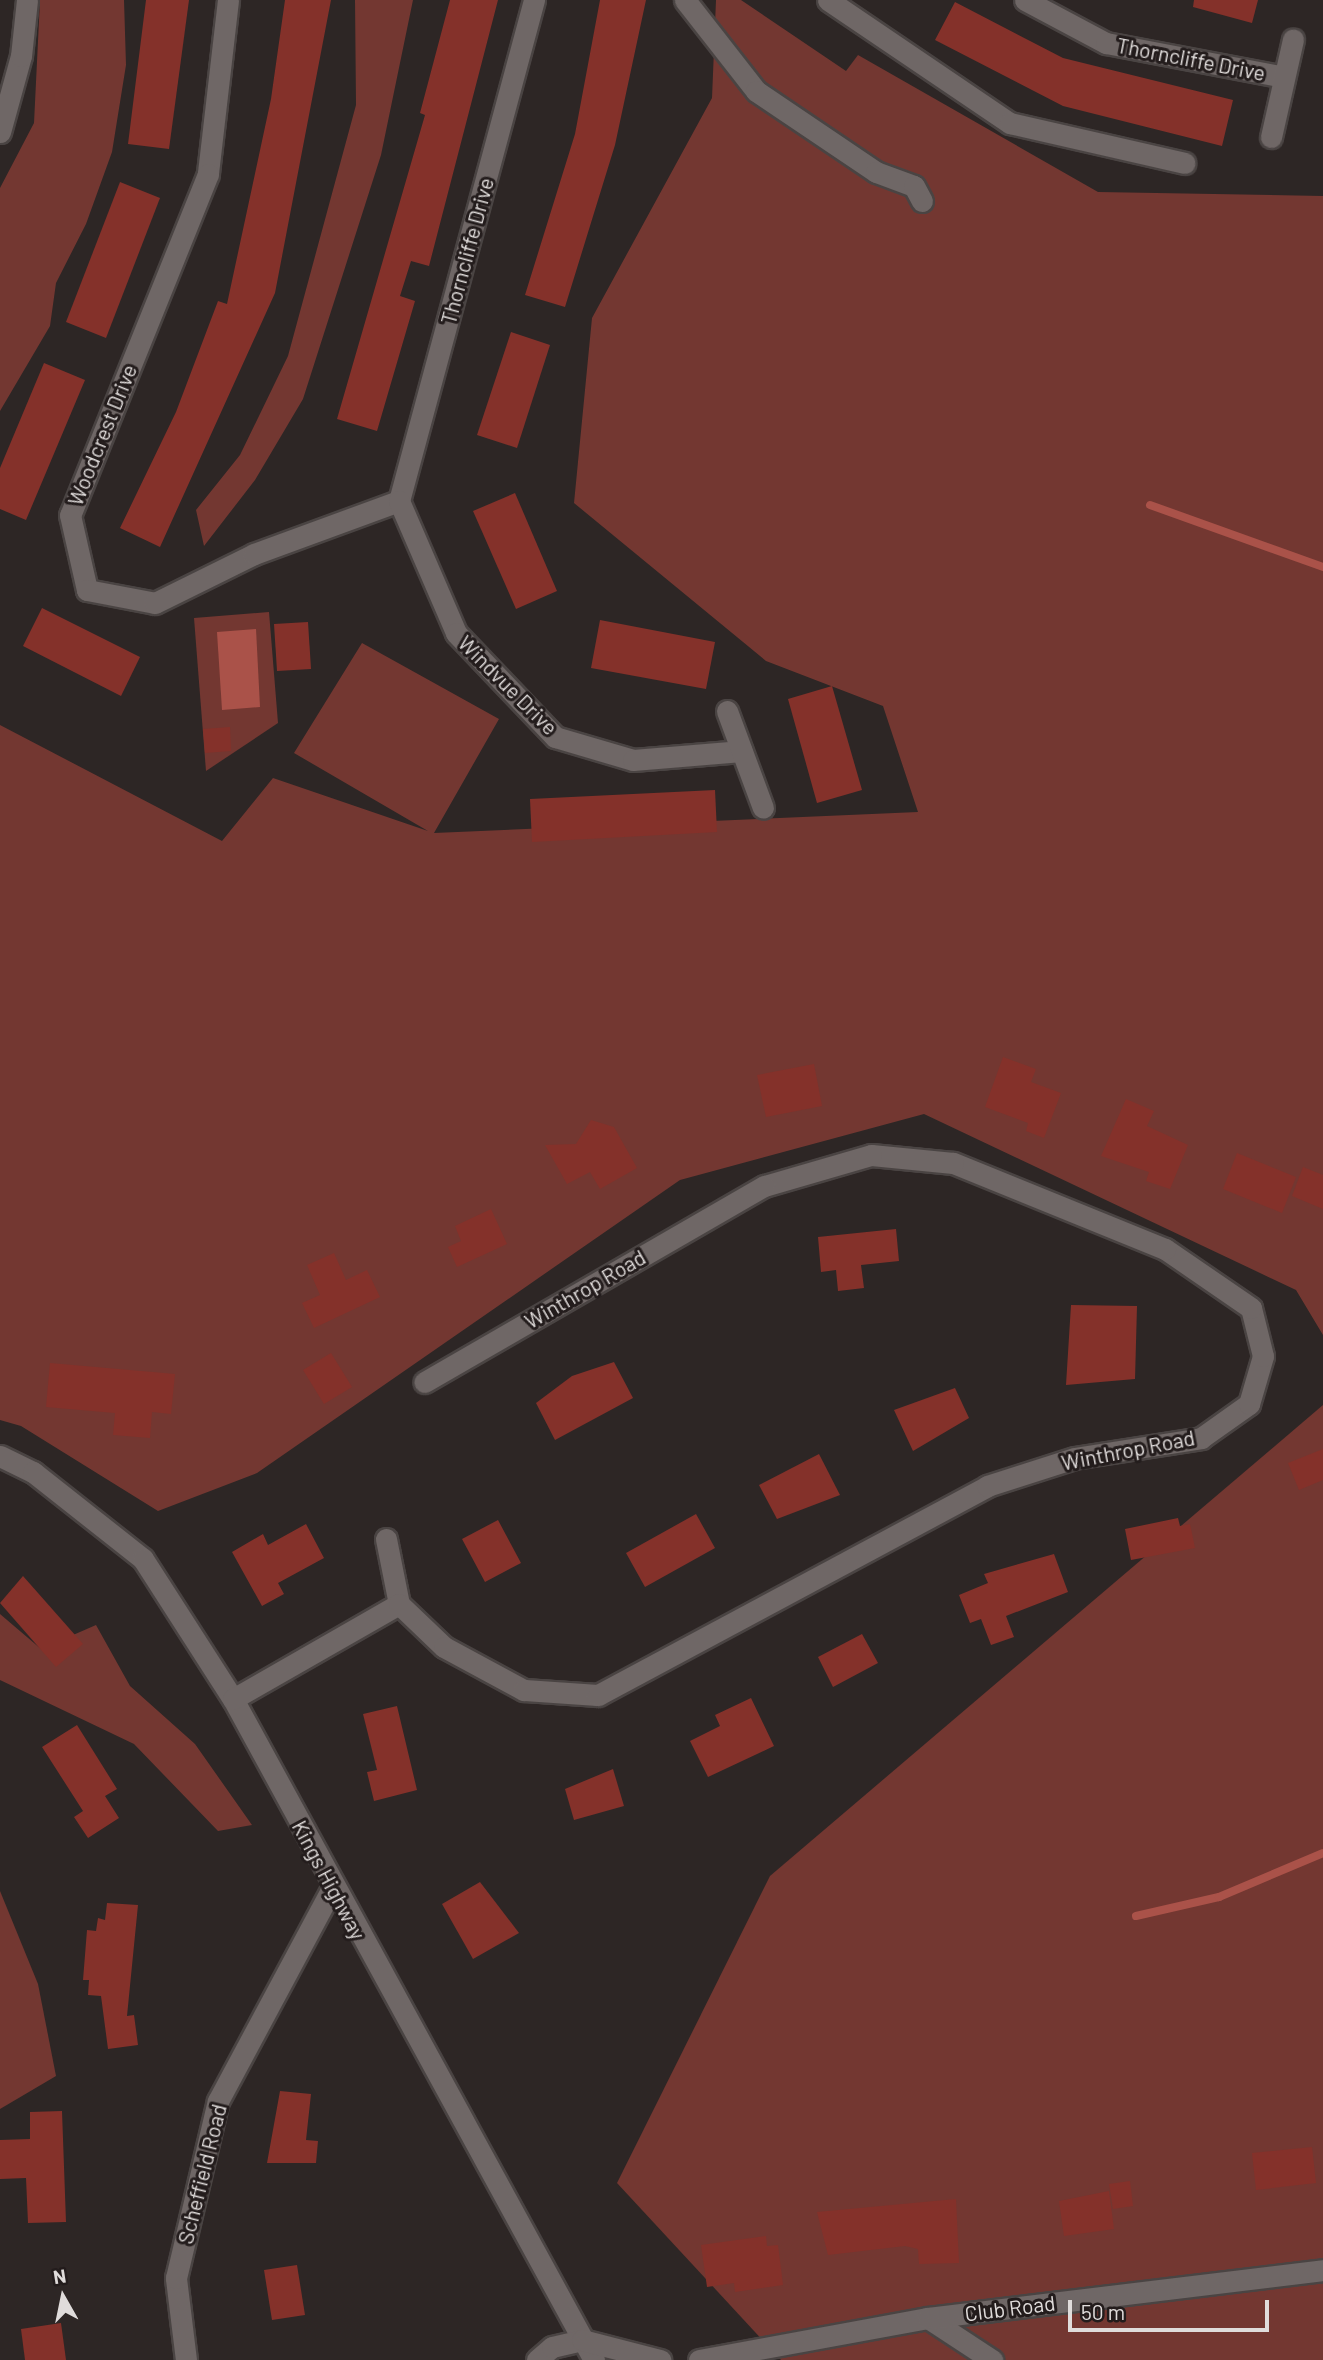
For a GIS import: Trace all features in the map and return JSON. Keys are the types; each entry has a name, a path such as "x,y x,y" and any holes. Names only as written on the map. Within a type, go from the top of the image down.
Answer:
{"street":[{"path":"0,132 21,56 27,0"},
{"name":"Woodcrest Drive","path":"228,0 208,174 70,515 87,590 155,603 254,554 399,501"},
{"name":"Thorncliffe Drive","path":"399,501 534,0"},
{"path":"685,0 756,91 876,172 914,186 922,201"},
{"path":"828,0 1010,123 1184,163"},
{"name":"Thorncliffe Drive","path":"1025,0 1105,43 1284,77"},
{"path":"1271,136 1293,39"},
{"name":"Windvue Drive","path":"399,501 456,634 555,737 633,760 742,751"},
{"path":"727,710 764,808"},
{"name":"Winthrop Road","path":"399,1604 444,1647 524,1690 598,1695 986,1486 1074,1458 1201,1438 1249,1404 1264,1356 1251,1308 1165,1249 953,1163 872,1155 764,1186 425,1382"},
{"name":"Kings Highway","path":"0,1456 33,1472 143,1559 233,1699 332,1888 594,2360"},
{"path":"233,1699 399,1604 386,1539"},
{"name":"Scheffield Road","path":"186,2360 176,2278 218,2101 332,1888"},
{"name":"Club Road","path":"699,2360 928,2318 1323,2270"},
{"path":"928,2318 992,2360"},
{"path":"573,2360 582,2340"},
{"path":"537,2360 552,2347 582,2340 660,2360"}],"shaded area":[{"path":"40,0 124,0 126,65 112,152 86,224 56,283 50,326 0,411 0,188 34,123"},
{"path":"355,0 413,0 381,155 303,399 255,480 204,546 196,510 240,455 288,356 356,105"},
{"path":"716,0 741,0 846,71 858,55 1098,192 1323,196 1323,1335 1296,1290 924,1114 680,1180 257,1473 158,1511 21,1426 0,1420 0,725 222,841 273,778 428,831 294,753 362,643 499,719 434,833 918,812 883,706 766,661 574,503 592,318 712,98"},
{"path":"269,612 278,723 206,771 194,618"},
{"path":"256,629 260,707 222,710 217,632"},
{"path":"1323,1405 1323,2360 781,2360 617,2183 770,1876"},
{"path":"0,1614 41,1649 96,1625 130,1686 195,1744 252,1825 218,1831 134,1744 0,1680"},
{"path":"0,1891 38,1984 56,2076 0,2109"}],"building":[{"path":"146,0 189,0 169,149 128,144"},
{"path":"285,0 331,0 275,293 160,547 120,528 176,412 218,301 227,304 271,99"},
{"path":"450,0 498,0 429,266 411,261 400,296 415,301 377,431 337,419 425,115 420,113"},
{"path":"600,0 646,0 615,145 565,307 525,295 575,134"},
{"path":"1194,0 1258,0 1252,23 1193,7"},
{"path":"955,2 1063,58 1233,100 1222,146 1063,106 935,40"},
{"path":"120,182 160,198 106,338 66,322"},
{"path":"511,332 550,345 517,448 477,435"},
{"path":"44,363 85,380 26,520 0,509 0,468"},
{"path":"515,493 557,591 516,609 473,511"},
{"path":"42,608 140,657 121,696 23,646"},
{"path":"600,620 715,642 706,689 591,668"},
{"path":"308,622 311,669 277,671 274,624"},
{"path":"832,686 862,790 817,803 788,699"},
{"path":"230,727 231,751 205,753 203,729"},
{"path":"715,790 717,832 532,842 530,799"},
{"path":"1003,1057 1036,1069 1031,1082 1061,1093 1044,1138 1026,1131 1028,1123 985,1107"},
{"path":"814,1064 822,1106 766,1117 757,1075"},
{"path":"1126,1099 1154,1111 1147,1126 1188,1145 1170,1189 1146,1181 1149,1172 1101,1156"},
{"path":"591,1120 614,1127 637,1168 600,1189 590,1172 567,1184 545,1145 576,1144"},
{"path":"1237,1153 1296,1177 1282,1213 1223,1189"},
{"path":"1303,1167 1323,1175 1323,1209 1292,1196"},
{"path":"491,1209 507,1244 457,1267 448,1247 461,1241 455,1226"},
{"path":"896,1229 899,1261 861,1265 864,1288 838,1291 836,1270 821,1272 818,1237"},
{"path":"334,1253 346,1280 367,1270 380,1297 314,1328 302,1303 320,1295 307,1265"},
{"path":"1071,1305 1137,1306 1135,1379 1066,1385"},
{"path":"331,1353 352,1387 324,1404 303,1370"},
{"path":"614,1362 633,1398 555,1440 536,1403 572,1376"},
{"path":"50,1363 175,1374 171,1414 152,1412 150,1438 113,1435 115,1413 46,1407"},
{"path":"955,1388 969,1418 913,1451 894,1410"},
{"path":"1323,1449 1323,1480 1299,1490 1288,1463"},
{"path":"819,1454 840,1495 777,1519 759,1485"},
{"path":"696,1514 715,1548 645,1587 626,1553"},
{"path":"1178,1518 1180,1526 1190,1524 1195,1548 1131,1560 1125,1529"},
{"path":"498,1520 521,1563 485,1582 462,1539"},
{"path":"306,1524 324,1558 278,1583 284,1594 262,1606 232,1552 263,1534 268,1545"},
{"path":"1054,1554 1068,1592 1006,1616 1014,1637 991,1645 981,1619 970,1623 959,1595 988,1583 984,1574"},
{"path":"23,1576 83,1644 56,1667 0,1603"},
{"path":"862,1634 878,1663 833,1687 818,1657"},
{"path":"751,1698 774,1746 708,1777 690,1741 720,1726 715,1715"},
{"path":"397,1706 417,1790 374,1801 367,1772 377,1770 363,1714"},
{"path":"77,1725 117,1789 105,1796 119,1818 88,1838 74,1817 83,1811 42,1747"},
{"path":"613,1769 624,1806 574,1820 565,1789"},
{"path":"480,1882 519,1933 473,1959 442,1904"},
{"path":"107,1903 138,1905 127,2016 134,2015 138,2045 108,2049 101,1996 88,1995 89,1980 83,1980 87,1930 96,1931 98,1918 105,1920"},
{"path":"280,2091 311,2094 306,2140 318,2141 316,2163 267,2163"},
{"path":"62,2111 66,2222 28,2223 26,2178 0,2179 0,2140 30,2139 30,2112"},
{"path":"1312,2147 1316,2183 1256,2190 1252,2153"},
{"path":"1130,2181 1133,2206 1113,2209 1109,2184"},
{"path":"1109,2191 1114,2229 1064,2236 1059,2201"},
{"path":"956,2199 959,2263 919,2264 918,2249 905,2246 828,2255 817,2212"},
{"path":"766,2236 767,2246 778,2245 783,2285 735,2292 734,2283 707,2287 701,2245"},
{"path":"297,2265 305,2315 272,2320 264,2270"},
{"path":"61,2323 66,2360 25,2360 21,2329"}],"waterway":[{"path":"1150,505 1323,567"},
{"path":"1136,1916 1219,1897 1323,1853"}]}
